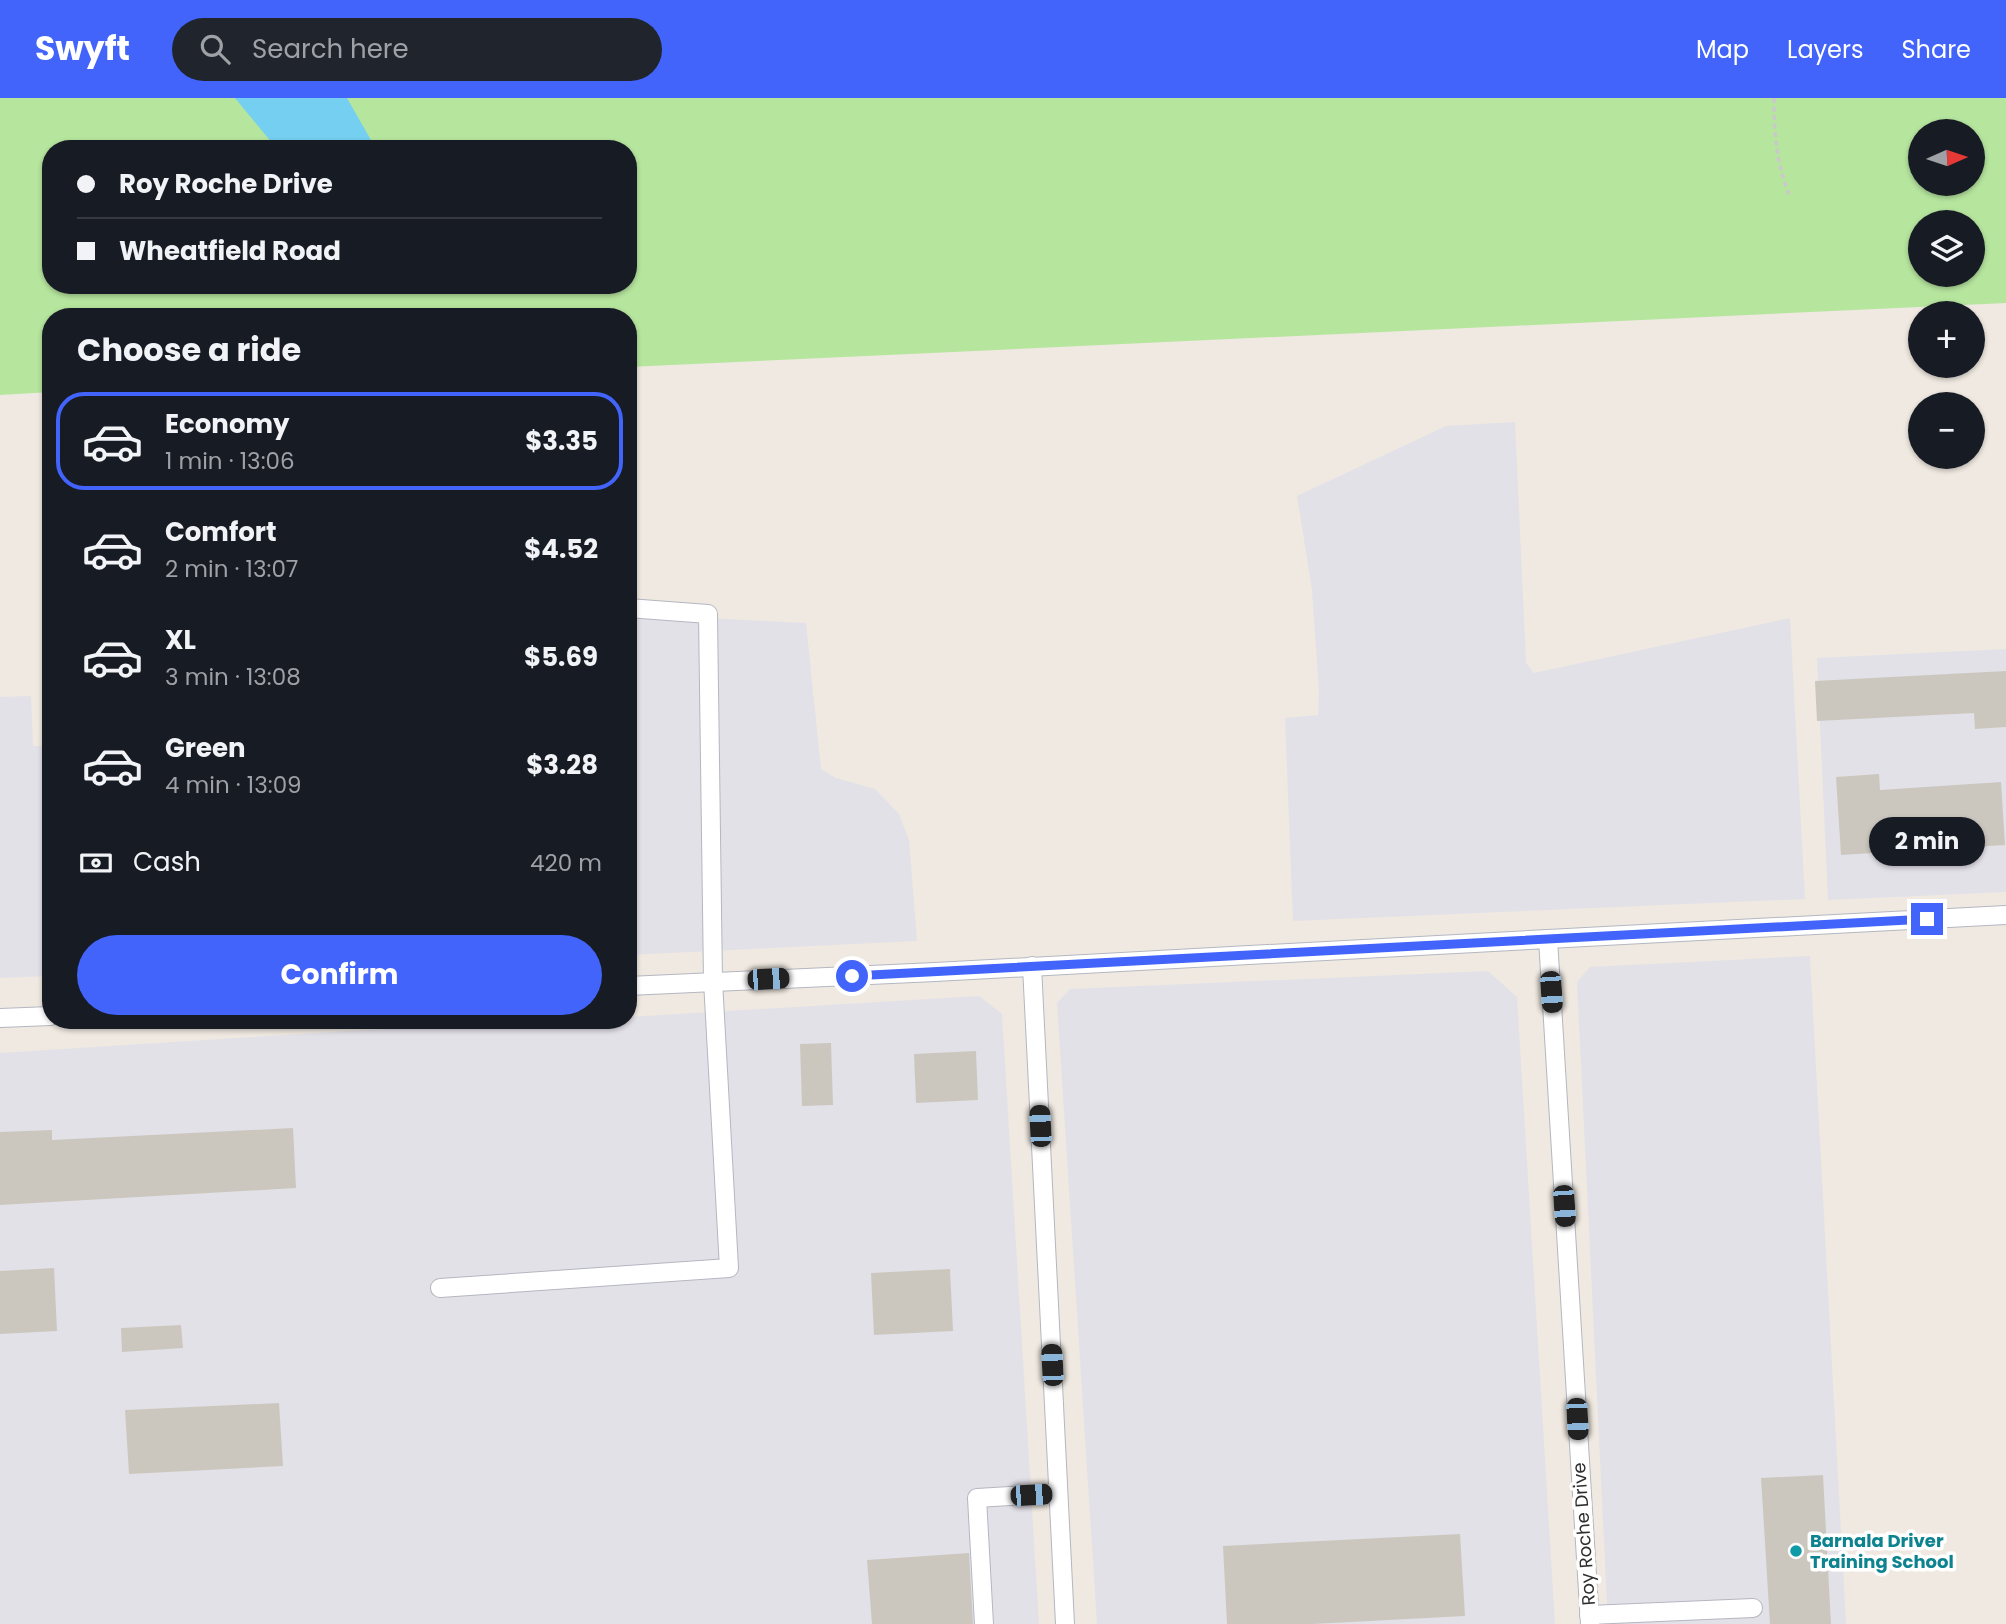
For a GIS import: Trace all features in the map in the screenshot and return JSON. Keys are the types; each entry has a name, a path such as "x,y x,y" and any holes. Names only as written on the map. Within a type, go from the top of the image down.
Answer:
{"street":[{"path":"440,1288 729,1268 713,981 708,614 637,609"},
{"path":"637,985 2006,915"},
{"name":"Roy Roche Drive","path":"1548,939 1590,1619"},
{"path":"1032,966 1065,1624"},
{"path":"0,1018 42,1016"},
{"path":"984,1624 977,1498 1058,1493"},
{"path":"1590,1619 1753,1608"}],"path":[{"path":"1774,98 1774,140 1781,175 1789,194"}],"shaded area":[{"path":"1515,422 1526,663 1534,673 1790,618 1805,899 1293,921 1285,718 1318,715 1319,693 1312,590 1297,496 1446,426"},
{"path":"637,614 806,623 821,769 836,778 875,789 899,814 909,840 917,941 637,955"},
{"path":"2006,649 2006,892 1828,900 1817,658"},
{"path":"31,696 33,746 42,746 42,976 0,978 0,697"},
{"path":"1810,956 1846,1624 1608,1624 1577,982 1590,967"},
{"path":"1488,971 1517,997 1555,1624 1097,1624 1057,1003 1070,989"},
{"path":"979,996 1002,1014 1039,1624 0,1624 0,1053 388,1029 637,1029 637,1016"}],"green space":[{"path":"0,98 2006,98 2006,303 1908,301 1908,308 637,367 637,308 42,308 42,393 0,395"}],"water":[{"path":"235,98 347,98 371,140 270,140"}],"building":[{"path":"2006,671 2006,727 1975,729 1974,713 1817,721 1815,681"},
{"path":"1879,774 1880,790 2001,782 2005,845 1841,855 1836,777"},
{"path":"831,1043 833,1105 802,1106 800,1044"},
{"path":"976,1051 978,1100 916,1103 914,1054"},
{"path":"293,1128 296,1188 0,1205 0,1132 52,1130 52,1140"},
{"path":"54,1268 57,1331 0,1334 0,1271"},
{"path":"950,1269 953,1331 874,1335 871,1273"},
{"path":"181,1325 183,1348 122,1352 121,1328"},
{"path":"279,1403 283,1466 129,1474 125,1410"},
{"name":"Barnala Driver Training School","path":"1823,1475 1831,1624 1770,1624 1761,1478"},
{"path":"1460,1534 1465,1616 1313,1624 1227,1624 1223,1546"},
{"path":"969,1553 973,1624 872,1624 867,1560"}],"place":[{"name":"Barnala Driver Training School","path":"1796,1551"}],"route":[{"path":"852,976 1927,919"}]}
